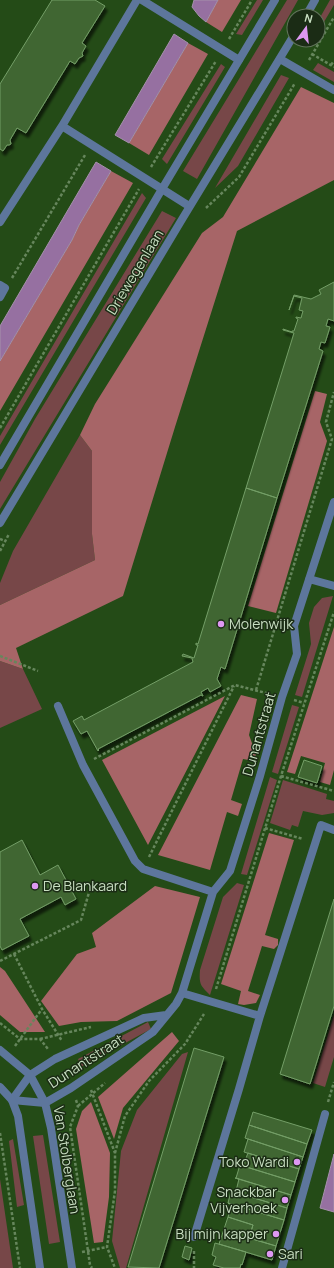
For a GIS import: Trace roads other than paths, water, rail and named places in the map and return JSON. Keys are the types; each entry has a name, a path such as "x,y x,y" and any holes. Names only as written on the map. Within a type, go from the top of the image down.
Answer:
{"street":[{"path":"0,222 62,126 138,0"},
{"path":"142,0 239,60"},
{"name":"Driewegenlaan","path":"0,465 275,0"},
{"name":"Driewegenlaan","path":"0,523 286,48"},
{"path":"280,59 334,90"},
{"path":"62,126 190,206"},
{"path":"0,297 3,287"},
{"name":"Dunantstraat","path":"12,1100 45,1103 84,1079 153,1032 176,1004 182,994 213,892 230,871 260,776 282,697 297,654 294,626 334,502"},
{"path":"309,579 334,586"},
{"path":"58,706 83,765 135,860 143,869 213,892"},
{"path":"194,1237 260,1016 321,825 334,830"},
{"path":"182,994 260,1016"},
{"name":"Dunantstraat","path":"12,1100 30,1075 55,1059 144,1018 166,1015"},
{"name":"Van Stolberglaan","path":"0,1050 30,1075 45,1103 51,1128 72,1268"},
{"path":"0,1087 12,1100 18,1116 40,1268"},
{"path":"282,1268 325,1114"}],"place":[{"name":"Molenwijk","path":"221,624"},
{"name":"De Blankaard","path":"35,886"},
{"name":"Toko Wardi","path":"297,1162"},
{"name":"Snackbar Vijverhoek","path":"285,1200"},
{"name":"Bij mijn kapper","path":"276,1234"},
{"name":"Sari","path":"270,1254"}]}
